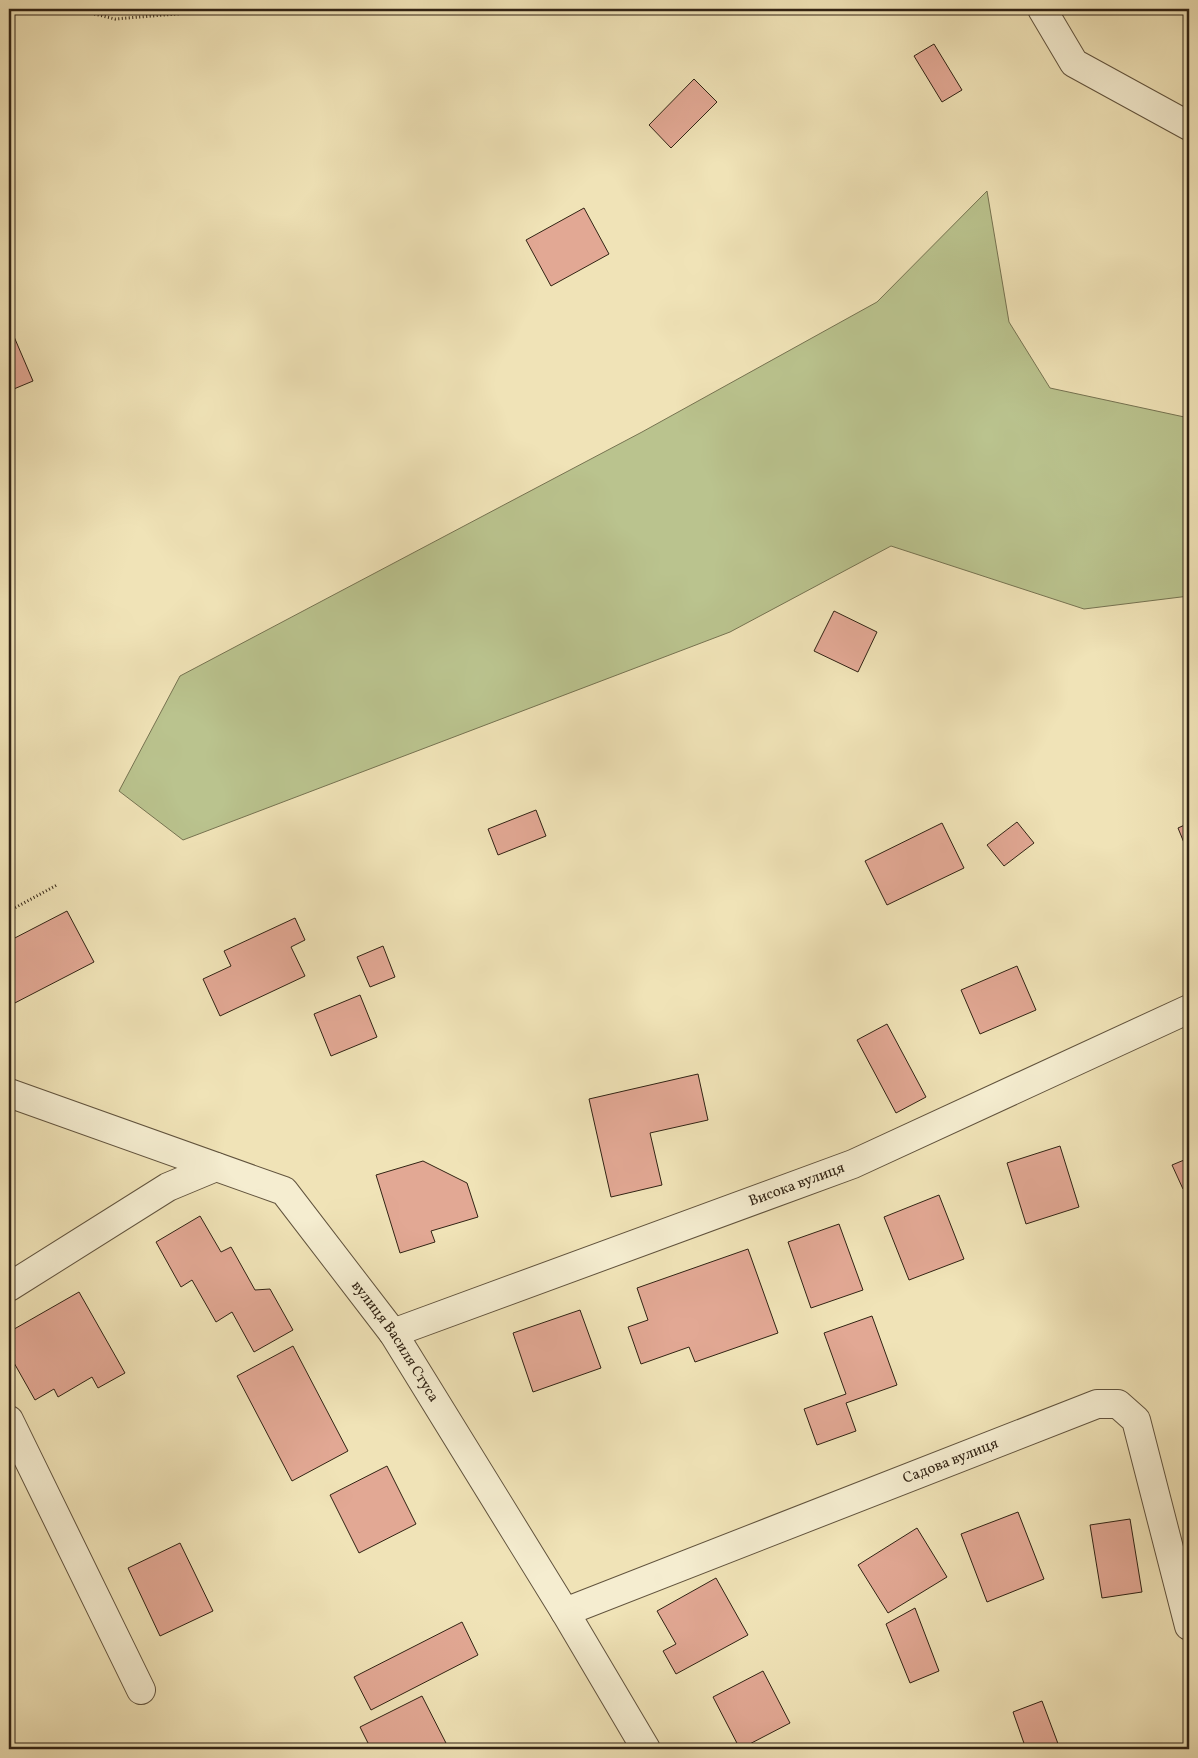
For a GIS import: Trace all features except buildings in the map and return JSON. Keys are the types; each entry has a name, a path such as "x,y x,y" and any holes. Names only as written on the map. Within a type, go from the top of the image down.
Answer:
{"street":[{"path":"1042,9 1074,63 1189,126"},
{"name":"Висока вулиця","path":"393,1333 853,1164 1189,1009"},
{"name":"вулиця Василя Стуса","path":"9,1093 284,1191 393,1333 565,1612 646,1749"},
{"path":"9,1287 168,1187 216,1168"},
{"name":"Садова вулиця","path":"565,1612 1097,1404 1118,1404 1136,1420 1189,1626"},
{"path":"9,1420 141,1690"}],"path":[{"path":"74,9 115,19 238,9"},
{"path":"9,911 57,885"}],"green space":[{"path":"987,191 1009,322 1050,388 1189,418 1189,596 1084,609 891,546 730,632 183,840 119,791 180,676 642,432 877,302"}]}
